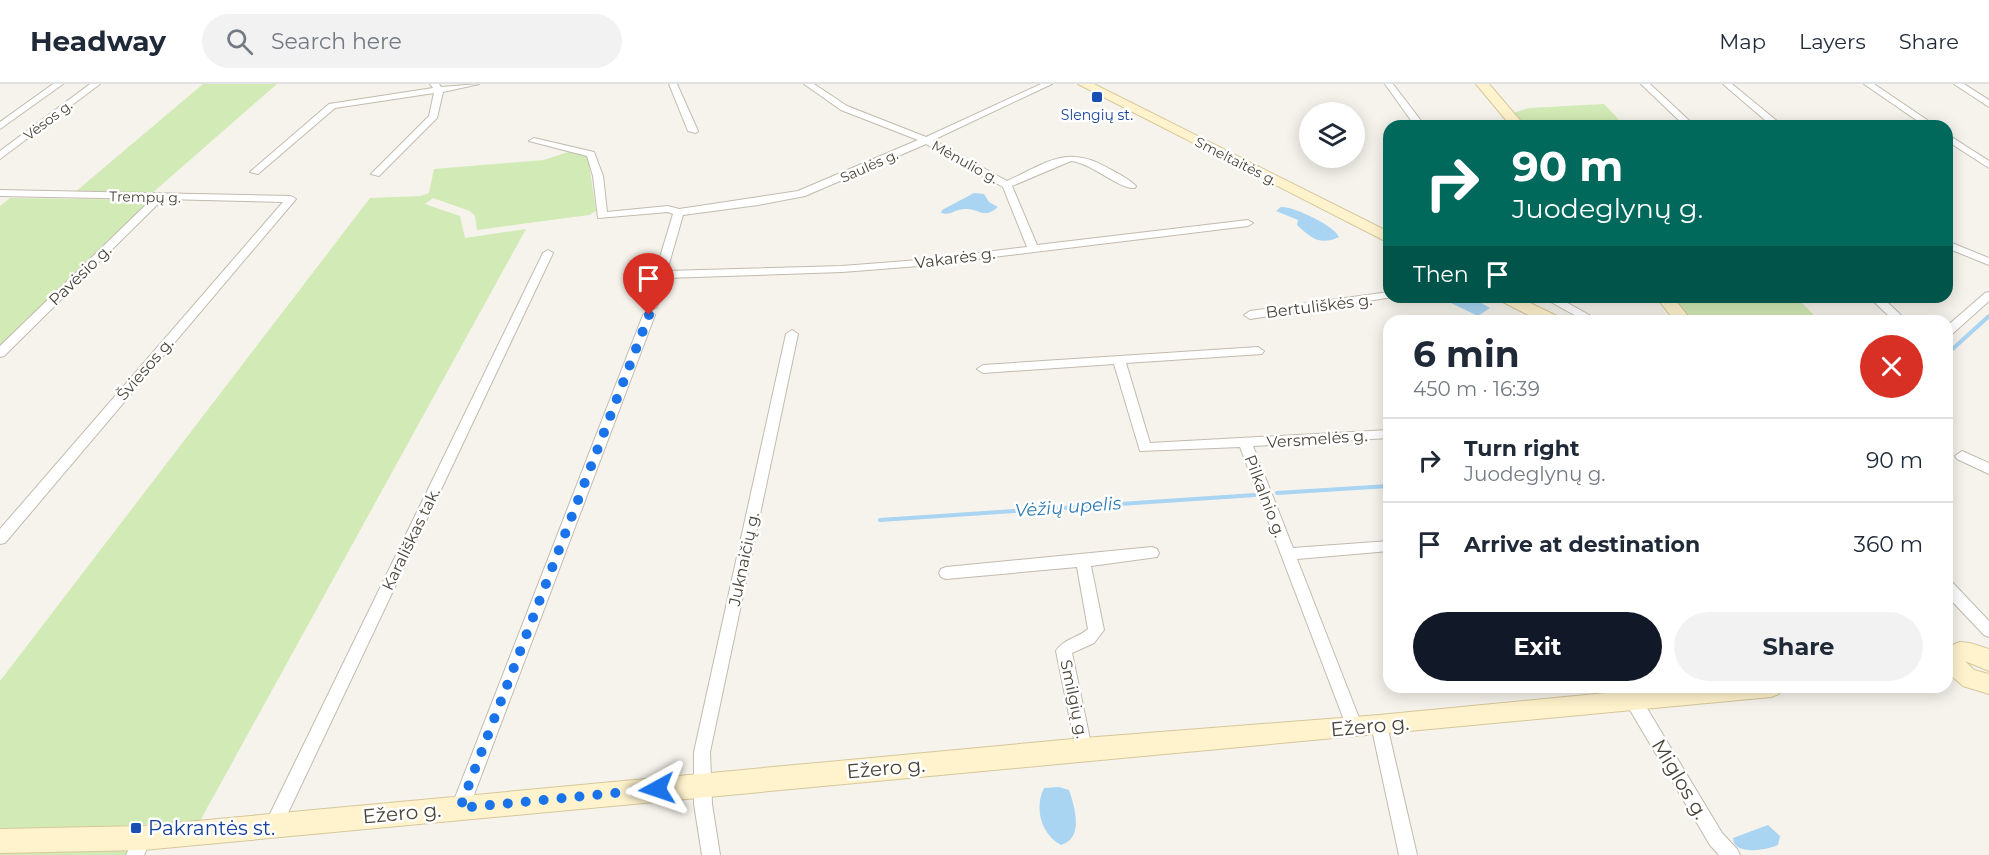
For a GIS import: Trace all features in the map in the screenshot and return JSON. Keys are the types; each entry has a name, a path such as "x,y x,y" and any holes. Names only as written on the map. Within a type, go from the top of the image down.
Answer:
{"main road":[{"name":"Smeltaitės g.","path":"1084,84 1383,235"},
{"path":"1482,84 1513,120"},
{"path":"1517,303 1541,315"},
{"path":"1669,303 1679,315"},
{"path":"1989,661 1976,653 1953,657 1971,679 1989,684"},
{"name":"Ežero g.","path":"0,841 139,847 273,826 1707,693"}],"street":[{"path":"0,126 59,84"},
{"name":"Vėsos g.","path":"0,156 96,84"},
{"path":"255,172 332,106 437,87 475,84"},
{"path":"673,84 693,131"},
{"name":"Mėnulio g.","path":"808,84 844,108 926,140 1007,185 1033,249"},
{"name":"Saulės g.","path":"534,141 593,156 598,176 602,216 668,209 679,212 801,194 1048,84"},
{"path":"1389,84 1416,120"},
{"path":"1645,84 1684,120"},
{"path":"1727,84 1771,120"},
{"path":"1868,84 1922,120"},
{"path":"1958,84 1989,104"},
{"path":"376,174 434,116 437,87"},
{"path":"1953,141 1989,165"},
{"path":"1007,185 1062,159 1072,157 1083,160 1131,186"},
{"name":"Trempų g.","path":"0,193 291,199"},
{"name":"Pavėsio g.","path":"0,353 160,198"},
{"name":"Šviesos g.","path":"0,539 291,199"},
{"path":"460,808 650,311 679,212"},
{"name":"Vakarės g.","path":"661,275 842,269 919,263 1248,223"},
{"path":"1953,247 1989,262"},
{"name":"Karališkas tak.","path":"273,826 548,253"},
{"path":"1953,327 1989,295"},
{"name":"Bertuliškės g.","path":"1250,315 1383,297"},
{"path":"1560,303 1582,315"},
{"path":"1882,303 1894,315"},
{"name":"Juknaičių g.","path":"711,855 701,785 702,752 792,334"},
{"path":"983,369 1258,351"},
{"name":"Pilkalnio g.","path":"1119,360 1145,448 1245,443 1288,554 1367,726 1408,855"},
{"name":"Versmelės g.","path":"1245,443 1383,434"},
{"path":"1962,456 1989,469"},
{"path":"1288,554 1383,546"},
{"path":"946,573 1152,553"},
{"name":"Smilgių g.","path":"1083,561 1096,630 1089,639 1071,645 1064,651 1084,749"},
{"path":"1953,592 1989,631"},
{"name":"Miglos g.","path":"1633,700 1716,839 1731,855"}],"green space":[{"path":"203,84 277,84 150,195 74,193"},
{"path":"1604,104 1619,120 1518,120 1513,113 1529,108"},
{"path":"571,151 588,157 596,211 589,215 477,230 475,216 470,211 433,198 425,204 460,216 465,238 526,229 200,821 0,831 0,681 370,198 421,196 429,193 434,169 544,160"},
{"path":"10,198 150,200 0,346 0,206"},
{"path":"1675,303 1802,303 1814,315 1685,315"},
{"path":"128,851 126,855 0,855 0,852"}],"water":[{"path":"974,193 984,194 989,202 998,207 988,213 965,209 948,214 941,213 942,210"},
{"path":"1281,207 1313,218 1330,228 1339,237 1321,241 1311,237 1297,225 1298,220 1276,211"},
{"path":"1451,303 1481,303 1490,308 1476,315"},
{"path":"1059,787 1069,790 1076,822 1073,836 1061,845 1048,834 1040,812 1044,788"},
{"path":"1768,825 1780,836 1778,845 1750,850 1738,847 1734,843 1733,838"}],"waterway":[{"name":"Vėžių upelis","path":"1953,349 1989,316"},
{"name":"Vėžių upelis","path":"1277,493 1383,486"},
{"name":"Vėžių upelis","path":"880,520 1255,495"}],"place":[{"name":"Slengių st.","path":"1097,97"},
{"name":"Pakrantės st.","path":"136,828"}],"route":[{"path":"649,315 460,808 657,789"}]}
